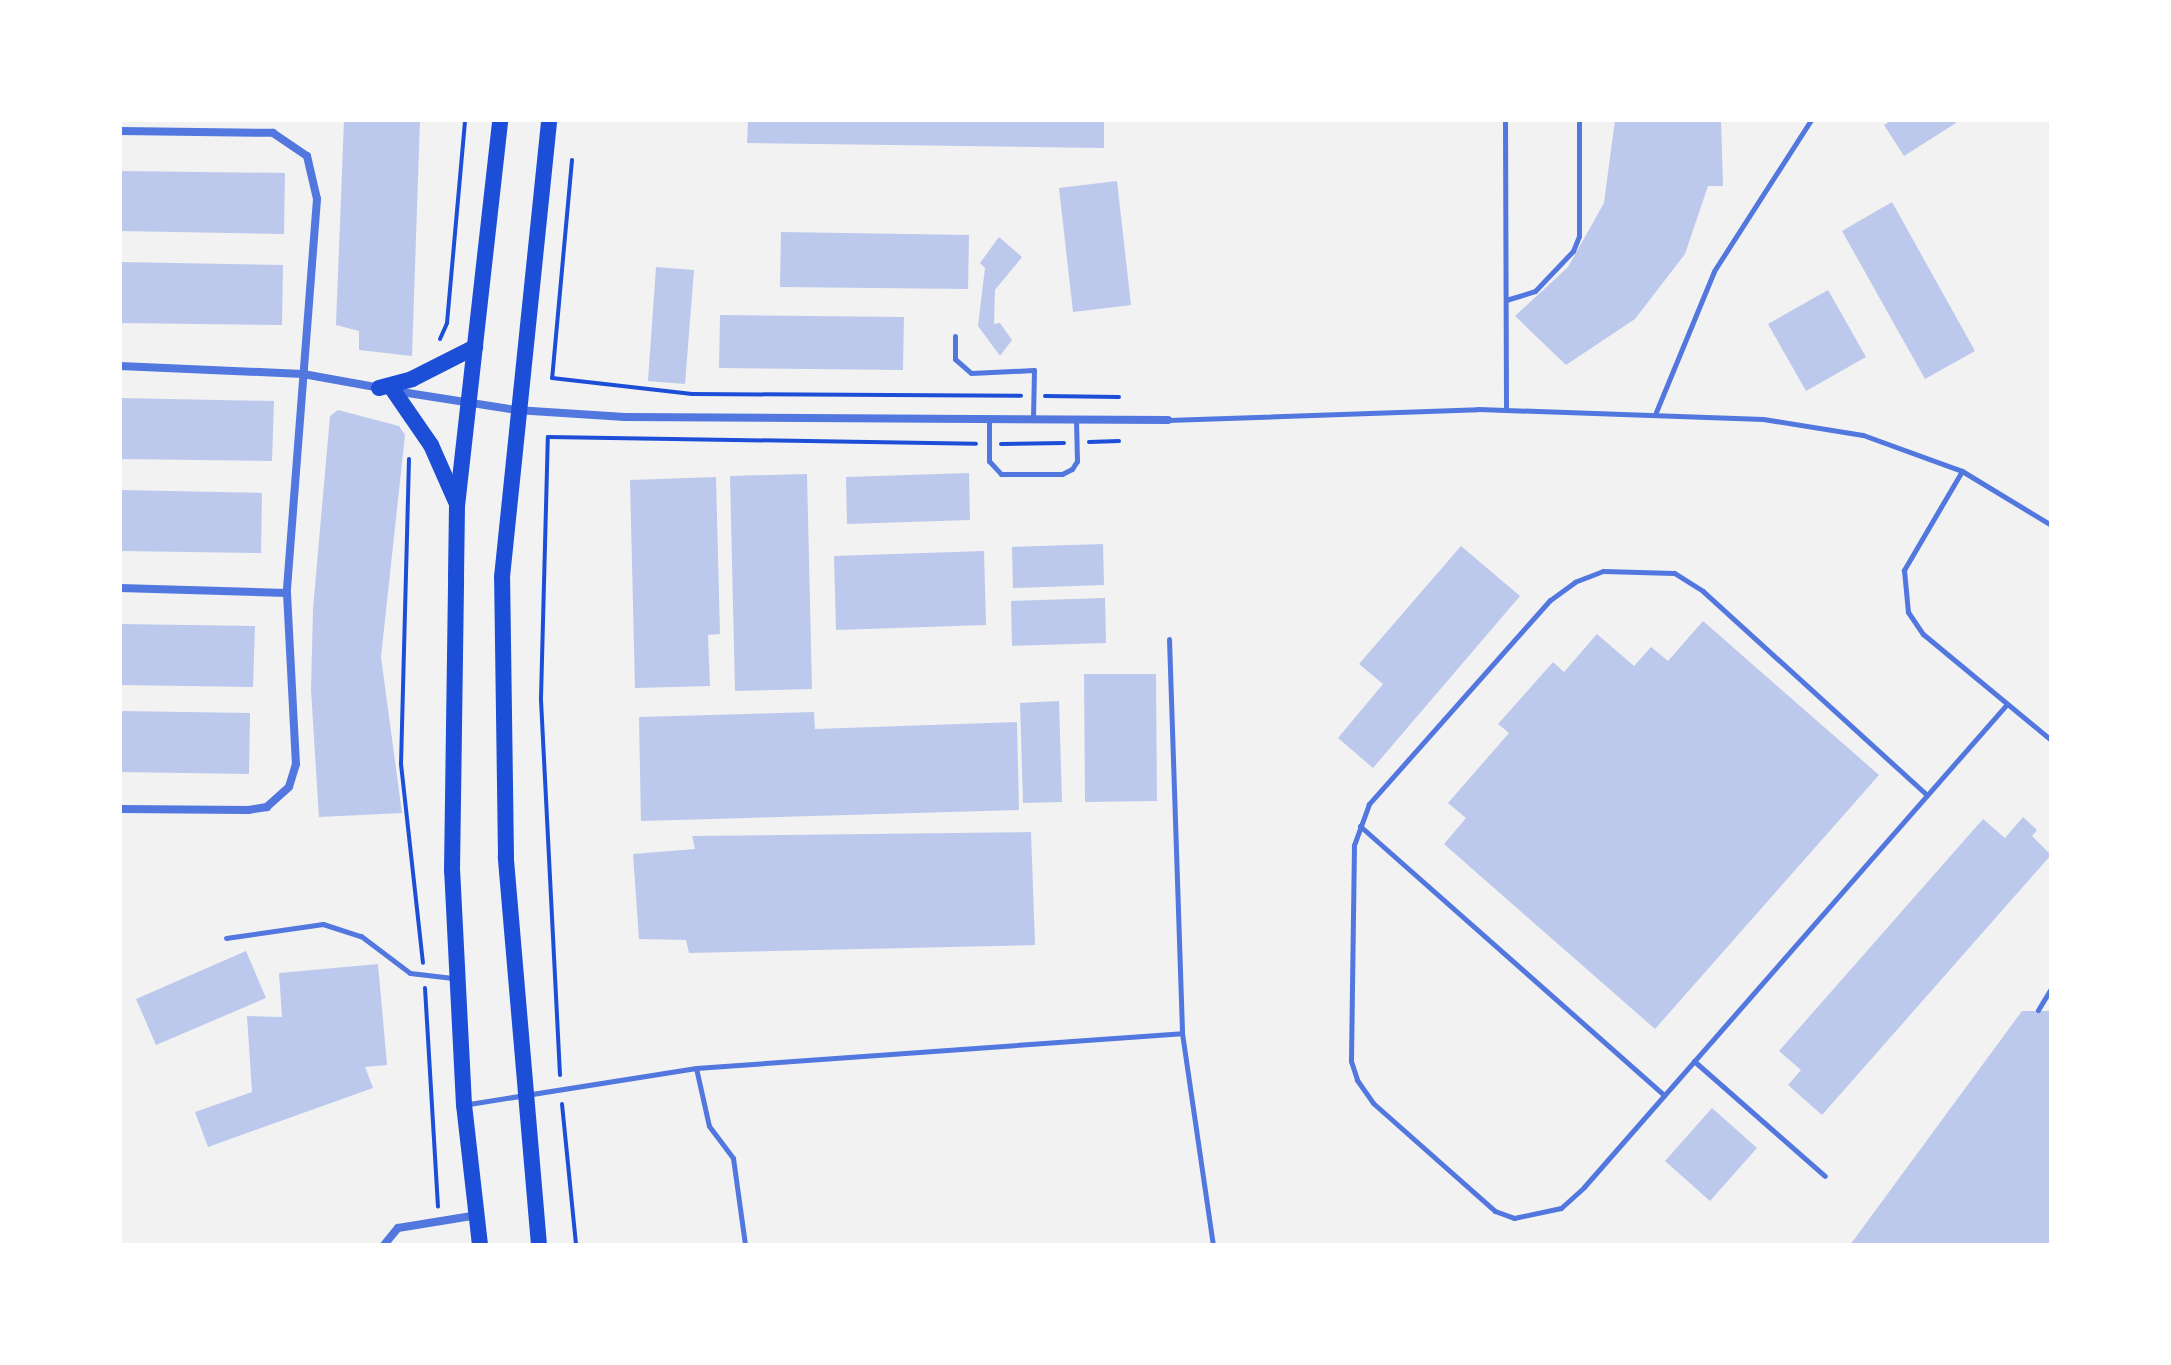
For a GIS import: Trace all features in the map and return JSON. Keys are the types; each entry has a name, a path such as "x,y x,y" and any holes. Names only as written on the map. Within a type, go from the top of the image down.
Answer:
{"main road":[{"path":"480,1245 479,1214 464,1105 452,871 457,506 500,120"},
{"path":"539,1245 506,825 502,577 516,410 549,120"},
{"path":"457,506 431,445 386,389 475,347"}],"street":[{"path":"120,131 273,133 307,156 317,199 287,593 296,764 282,799 248,810 120,809"},
{"path":"120,366 303,374 516,410 625,417 1168,420"},
{"path":"120,588 287,593"},
{"path":"384,1245 398,1228 479,1214"}],"lane":[{"path":"1505,120 1506,410"},
{"path":"1506,300 1535,291 1573,251 1579,236 1579,120"},
{"path":"1656,412 1714,271 1811,120"},
{"path":"955,336 955,359 971,373 1034,370 1033,419"},
{"path":"1168,420 1506,410 1656,412 1763,419 1863,435 1962,471 2051,525"},
{"path":"990,419 989,461 1001,474 1062,474 1077,461 1076,420"},
{"path":"1962,471 1904,570 1902,588 1908,612 1923,634 2051,740"},
{"path":"1927,795 1703,591 1674,573 1633,569 1589,576 1550,600 1377,789 1354,845 1351,1061 1373,1103 1495,1211 1514,1218 1539,1216 1561,1208 1584,1187 2007,704"},
{"path":"1169,639 1182,1033 1213,1245"},
{"path":"1360,826 1664,1095"},
{"path":"226,938 323,924 361,936 384,958 410,973 458,979"},
{"path":"2038,1010 2051,988"},
{"path":"464,1105 528,1092 696,1068 1182,1033"},
{"path":"1694,1061 1825,1176"},
{"path":"696,1068 709,1126 733,1158 745,1245"}],"path":[{"path":"440,339 447,323 465,120"},
{"path":"572,160 552,378 692,394 1119,397"},
{"path":"576,1245 560,1088 541,698 548,437 988,444 1119,441"},
{"path":"409,459 401,764 424,975 439,1221"}],"building":[{"path":"344,120 420,120 412,356 359,350 359,331 336,325"},
{"path":"748,120 1104,120 1104,148 747,143"},
{"path":"1615,120 1721,120 1723,186 1708,186 1685,254 1635,319 1566,365 1515,316 1568,267 1604,203"},
{"path":"1892,120 1954,120 1956,123 1904,156 1884,125"},
{"path":"120,171 285,173 284,234 120,231"},
{"path":"1117,181 1131,305 1073,312 1059,188"},
{"path":"1892,202 1975,351 1925,379 1842,231"},
{"path":"781,232 969,235 968,289 780,287"},
{"path":"999,237 1022,257 995,290 994,324 1000,323 1012,340 1000,356 978,326 985,268 980,263"},
{"path":"120,262 283,265 282,325 120,323"},
{"path":"656,267 694,270 685,384 648,381"},
{"path":"1828,290 1866,357 1806,391 1768,324"},
{"path":"720,315 904,317 903,370 719,368"},
{"path":"120,398 274,401 272,461 120,459"},
{"path":"338,410 399,426 405,435 381,657 402,813 319,817 311,690 313,609 330,416"},
{"path":"969,473 970,520 847,524 846,477"},
{"path":"807,474 812,689 735,691 730,476"},
{"path":"716,477 720,634 708,635 710,686 635,688 630,480"},
{"path":"120,490 262,493 261,553 120,551"},
{"path":"1103,544 1104,585 1013,588 1012,547"},
{"path":"1461,546 1520,596 1373,768 1338,738 1383,684 1359,664"},
{"path":"984,551 986,625 836,630 834,556"},
{"path":"1105,598 1106,643 1012,646 1011,601"},
{"path":"1703,621 1879,775 1655,1029 1444,844 1466,818 1448,803 1509,733 1498,724 1553,662 1564,672 1597,634 1634,666 1651,647 1668,661"},
{"path":"120,624 255,626 253,687 120,685"},
{"path":"1084,674 1156,674 1157,801 1085,802"},
{"path":"1059,701 1062,802 1023,803 1020,703"},
{"path":"120,711 250,713 249,774 120,772"},
{"path":"814,712 815,729 1017,722 1019,810 641,821 639,717"},
{"path":"2023,817 2037,830 2032,836 2051,855 1822,1115 1788,1085 1801,1070 1779,1051 1983,819 2005,838"},
{"path":"1031,832 1035,945 689,953 686,940 639,939 633,854 695,849 692,836"},
{"path":"246,951 266,998 156,1045 136,999"},
{"path":"378,964 387,1065 365,1067 373,1088 208,1147 195,1112 252,1092 247,1016 282,1017 279,973"},
{"path":"2022,1011 2051,1011 2051,1245 1850,1245"},
{"path":"1712,1108 1757,1148 1710,1201 1665,1161"}]}
